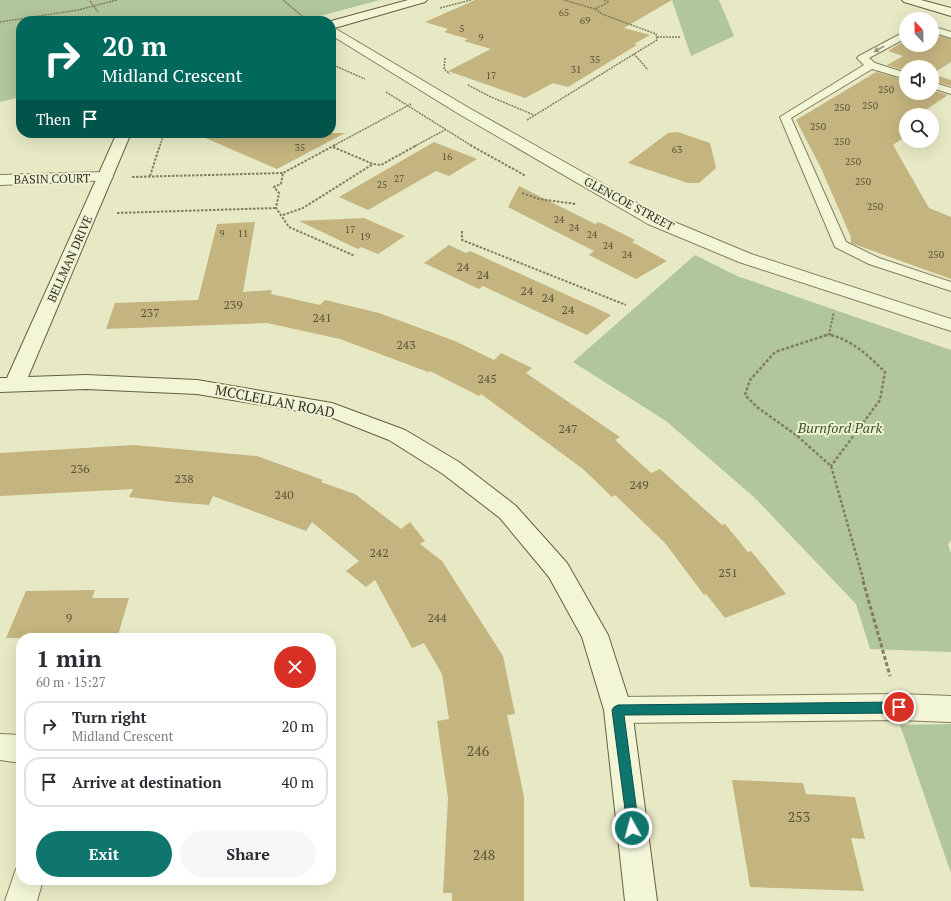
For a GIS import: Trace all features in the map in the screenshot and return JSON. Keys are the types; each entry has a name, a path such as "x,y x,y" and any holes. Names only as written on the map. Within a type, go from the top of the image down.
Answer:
{"street":[{"path":"336,24 422,0"},
{"path":"908,0 951,12"},
{"name":"GLENCOE STREET","path":"336,33 435,93 654,220 745,258 951,325"},
{"name":"BELLMAN DRIVE","path":"7,384 90,212 122,138"},
{"name":"BASIN COURT","path":"0,180 105,177"},
{"name":"MCCLELLAN ROAD","path":"7,384 86,382 197,387 332,410 398,435 451,468 508,512 558,570 595,635 618,710 641,901"},
{"path":"618,710 899,707 951,709"},
{"path":"0,747 16,749"},
{"path":"21,901 26,885"}],"lane":[{"path":"939,31 951,35"},
{"path":"899,38 862,58 871,65 899,74"},
{"path":"871,65 784,117 840,244 874,261 951,287"},
{"path":"939,87 951,91"}],"path":[{"path":"45,16 116,0"},
{"path":"283,0 302,16"},
{"path":"564,0 595,9 602,14 652,31 657,37"},
{"path":"604,0 609,2"},
{"path":"595,9 613,0"},
{"path":"90,1 98,12"},
{"path":"0,22 16,20"},
{"path":"657,37 682,37"},
{"path":"524,122 657,40 657,37"},
{"path":"634,54 648,70"},
{"path":"445,58 444,69 454,77"},
{"path":"336,66 371,82"},
{"path":"466,84 491,97 535,115"},
{"path":"383,90 495,160 528,177"},
{"path":"105,177 283,173 435,93"},
{"path":"332,147 373,164 381,165 446,130"},
{"path":"150,176 162,138"},
{"path":"283,215 303,208 373,164"},
{"path":"276,208 279,192 274,187 281,184 283,173"},
{"path":"522,193 539,199 575,204 582,207"},
{"path":"90,212 148,213 276,208 283,215 289,227 355,256"},
{"path":"462,231 462,240 626,306"},
{"path":"829,334 839,289"},
{"path":"831,466 880,400 885,372 872,358 844,338 829,334 813,338 775,352 750,380 745,395 757,407 796,435 831,466 899,707"},
{"path":"796,435 806,428 834,427 855,432"}],"green space":[{"path":"0,0 380,0 320,16 16,16 16,98 0,102"},
{"path":"672,0 719,0 734,36 691,56"},
{"name":"Burnford Park","path":"695,255 737,276 951,350 951,540 948,545 951,553 951,652 870,649 856,604 755,498 666,421 573,362"},
{"path":"951,724 951,873 900,725"}],"building":[{"path":"475,0 672,0 624,28 650,35 634,44 637,45 568,87 553,83 525,98 448,71 491,49 464,41 468,39 444,32 448,29 425,22"},
{"path":"939,36 951,39 951,62 939,70 939,60 899,60 899,69 887,65 903,56 888,51 899,44 899,52 939,52"},
{"path":"876,72 899,78 899,100 939,100 939,92 948,95 928,108 899,108 899,141 893,145 929,208 951,217 951,279 851,243 851,237 821,168 796,120"},
{"path":"939,76 951,80 951,86 939,83"},
{"path":"678,132 710,143 716,168 699,183 688,183 628,163 668,133"},
{"path":"336,133 345,133 336,138"},
{"path":"206,138 336,138 277,169"},
{"path":"434,142 477,159 449,176 436,171 368,210 339,197"},
{"path":"519,186 595,224 599,222 635,240 632,242 667,261 636,279 589,255 594,251 508,207"},
{"path":"364,218 405,236 378,254 361,247 358,249 299,221"},
{"path":"255,222 243,292 272,290 271,294 320,305 325,300 379,313 455,341 494,360 501,353 532,368 526,373 620,437 615,440 651,473 660,469 722,525 725,524 748,552 751,551 786,594 725,618 706,594 704,595 665,543 615,495 612,497 583,469 481,394 479,396 430,371 428,372 340,339 267,323 106,329 115,303 198,300 217,224"},
{"path":"449,245 466,253 470,251 611,315 587,335 483,286 479,289 424,263"},
{"path":"134,445 257,456 323,480 321,482 355,494 401,529 410,522 425,541 420,544 442,561 503,656 515,714 507,715 524,797 524,901 452,901 452,893 443,893 448,798 437,721 449,719 442,674 424,643 412,648 375,580 366,587 346,571 359,561 312,522 306,531 213,496 209,505 172,502 129,497 133,489 0,496 0,453"},
{"path":"95,590 92,598 129,598 118,633 16,633 16,638 6,638 26,591"},
{"path":"732,780 803,783 806,794 855,797 865,839 851,838 864,891 750,887"}],"route":[{"path":"632,828 618,710 899,707"}]}
